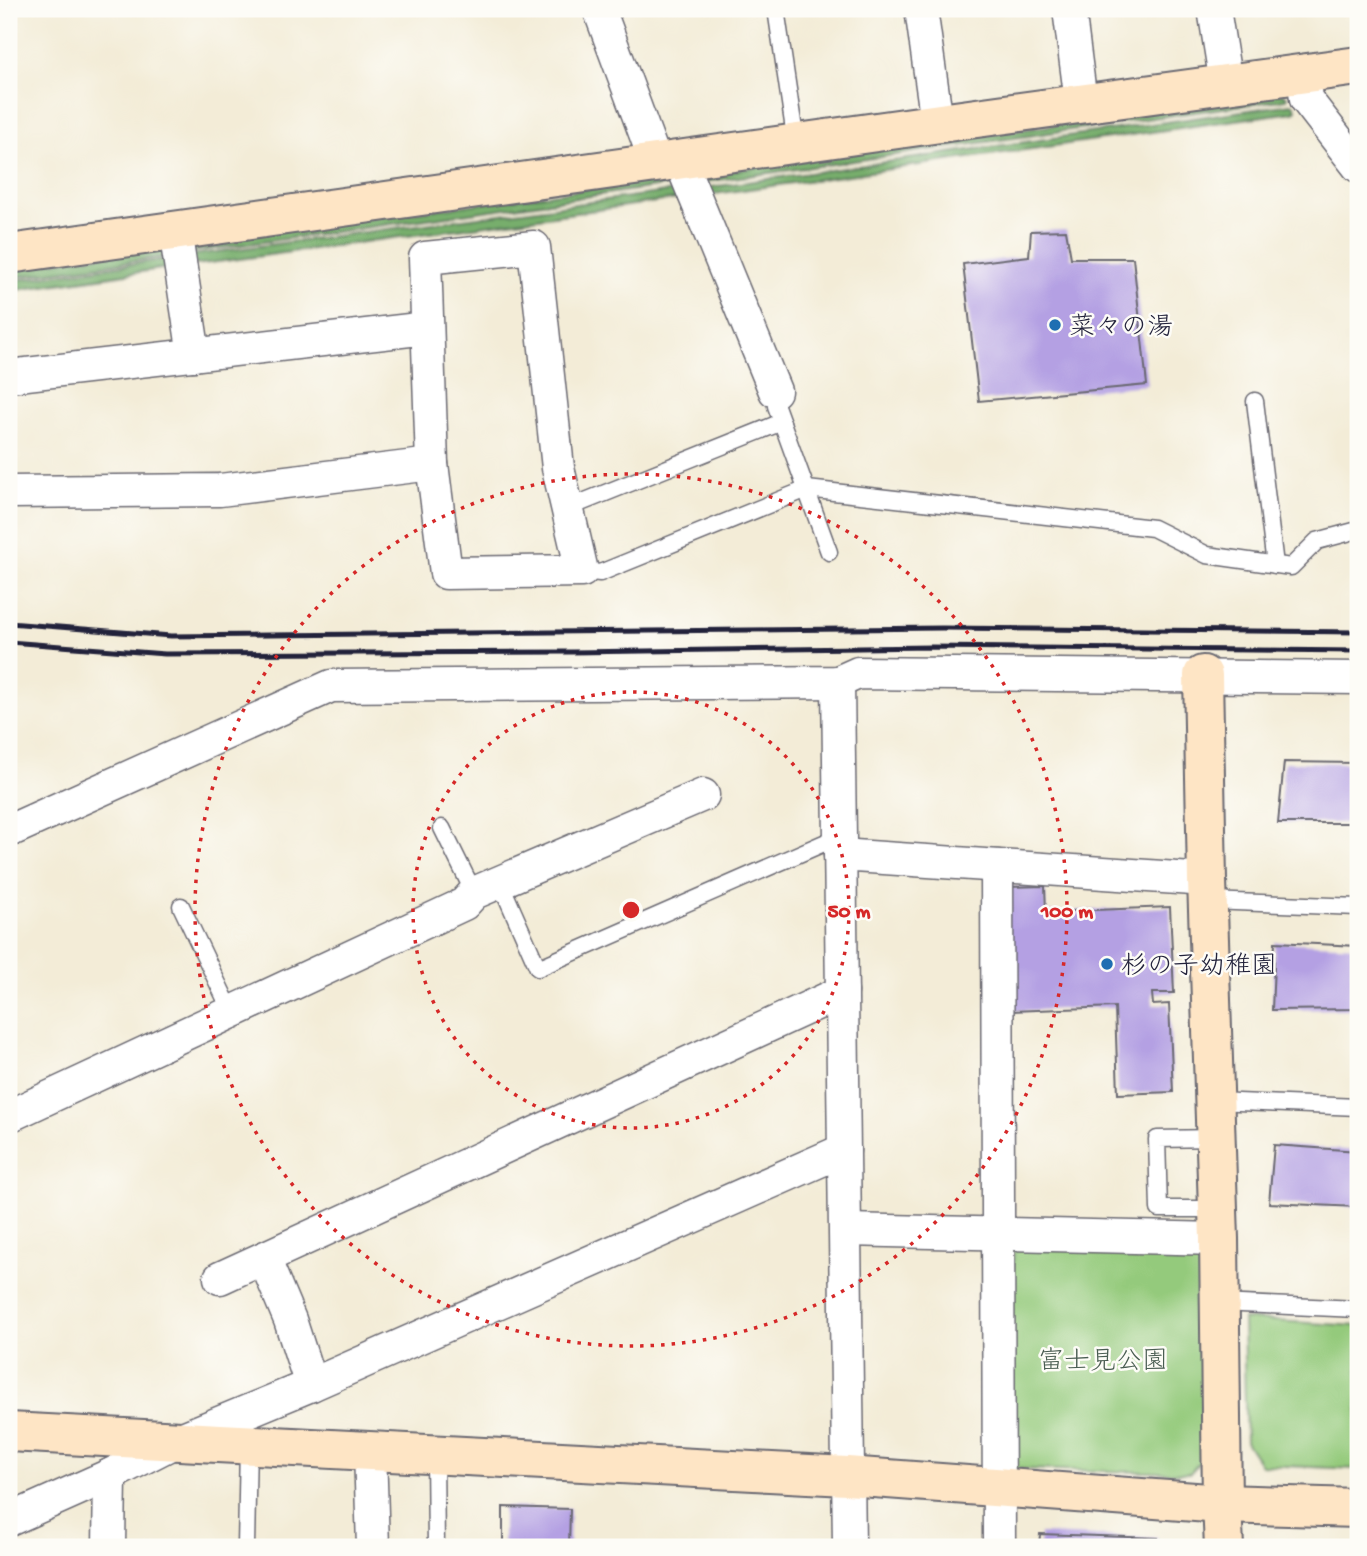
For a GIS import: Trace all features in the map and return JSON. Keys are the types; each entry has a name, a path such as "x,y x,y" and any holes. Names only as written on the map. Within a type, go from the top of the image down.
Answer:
{"street":[{"path":"599,9 775,391"},
{"path":"921,9 937,122"},
{"path":"1069,9 1081,102"},
{"path":"1214,9 1226,84"},
{"path":"9,254 1358,65"},
{"path":"1303,73 1306,99 1358,166"},
{"path":"175,230 194,355"},
{"path":"534,247 558,468 582,571 446,573 432,464 427,328 425,258 534,247"},
{"path":"9,376 427,328"},
{"path":"9,492 220,490 432,464"},
{"path":"9,831 331,686 838,682 858,673 1358,678"},
{"path":"1203,675 1224,1547"},
{"path":"838,682 849,1547"},
{"path":"9,1116 464,904 487,887 703,795"},
{"path":"840,845 1208,891"},
{"path":"997,866 999,1547"},
{"path":"220,1278 842,992"},
{"path":"9,1520 110,1475 178,1440 311,1385 844,1150"},
{"path":"845,1230 998,1234 1218,1224"},
{"path":"264,1258 290,1320 311,1385"},
{"path":"9,1432 847,1476 1222,1504 1358,1508"},
{"path":"370,1450 373,1547"},
{"path":"109,1547 110,1475"}],"lane":[{"path":"776,9 796,142"},
{"path":"775,391 776,406 829,552"},
{"path":"1255,401 1275,565"},
{"path":"568,508 782,422"},
{"path":"582,571 600,573 807,489 1153,528 1207,555 1291,567 1317,541 1358,530"},
{"path":"442,828 487,887 538,968 840,845"},
{"path":"1208,891 1358,907"},
{"path":"181,906 231,1011"},
{"path":"1218,1224 1159,1209 1157,1139 1215,1119 1358,1107"},
{"path":"1219,1303 1358,1309"},
{"path":"246,1547 248,1444"},
{"path":"435,1454 436,1547"}],"green space":[{"path":"1283,93 1287,99 706,182 701,175"},
{"path":"1291,104 1296,110 1293,112 708,195 704,188"},
{"path":"671,178 673,183 670,185 192,252 190,242"},
{"path":"673,191 677,193 677,199 196,265 192,255"},
{"path":"167,246 171,256 9,278 9,268"},
{"path":"168,259 167,268 9,291 9,281"},
{"name":"富士見公園","path":"1014,1248 1193,1249 1203,1263 1205,1456 1190,1473 1016,1469 1002,1456"},
{"path":"1243,1319 1358,1326 1358,1469 1261,1465 1246,1442"}],"building":[{"name":"菜々の湯","path":"1066,230 1071,258 1133,258 1147,385 979,401 963,264 1029,256 1031,231"},
{"path":"1284,762 1358,763 1358,823 1278,823"},
{"path":"1045,886 1046,912 1170,907 1174,993 1152,993 1153,1005 1169,1004 1173,1092 1118,1094 1115,1007 1011,1011 1006,887"},
{"path":"1275,942 1358,946 1358,1009 1272,1010"},
{"path":"1274,1145 1358,1151 1358,1207 1269,1203"},
{"path":"503,1507 570,1509 569,1547 503,1547"},
{"path":"1040,1534 1158,1538 1158,1547 1039,1547"}],"railway":[{"path":"9,623 171,636 942,628 1358,632"},
{"path":"9,642 165,654 931,647 1358,651"}],"place":[{"name":"菜々の湯","path":"1055,325"},
{"name":"杉の子幼稚園","path":"1107,964"}]}
